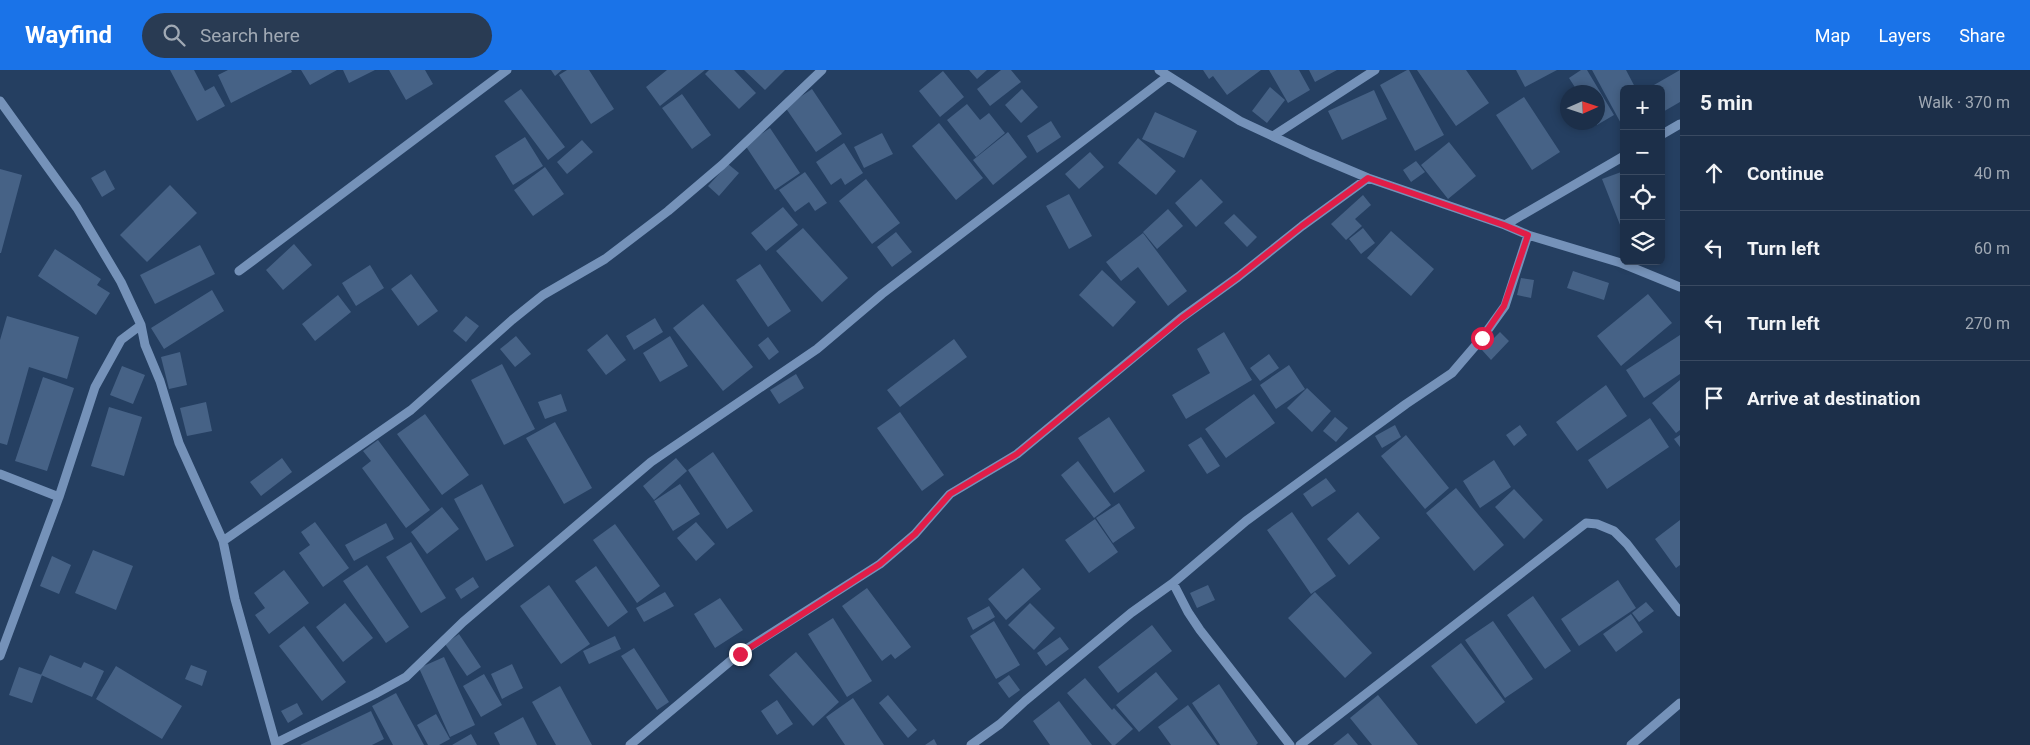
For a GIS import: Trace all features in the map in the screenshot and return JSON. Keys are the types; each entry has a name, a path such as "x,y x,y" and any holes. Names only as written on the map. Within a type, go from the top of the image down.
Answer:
{"street":[{"path":"239,270 507,70"},
{"path":"222,541 410,410 543,295 604,259 668,211 722,165 822,70"},
{"path":"1159,70 1240,120 1311,154 1368,178 1528,235 1621,263 1680,287"},
{"path":"1273,136 1375,70"},
{"path":"0,101 78,208 121,282 141,325 145,345 160,382 179,442 222,541 235,599 276,744 406,677 463,622 651,462 817,349 882,294 1168,76"},
{"path":"1665,133 1680,124"},
{"path":"1504,225 1620,158"},
{"path":"630,745 740,654 880,564 915,534 950,494 1017,454 1182,318 1368,178"},
{"path":"971,745 1000,724 1131,613 1173,582 1246,521 1406,404 1452,373 1482,338 1504,306 1528,235"},
{"path":"0,656 59,497 95,387 121,340 141,325"},
{"path":"0,474 59,497"},
{"path":"1300,745 1586,523 1597,524 1614,531 1680,612"},
{"path":"1173,582 1188,612 1200,630 1290,745"},
{"path":"1631,745 1680,703"}],"building":[{"path":"170,70 194,70 205,91 214,86 225,106 197,121"},
{"path":"228,70 291,70 292,72 231,103 218,75"},
{"path":"301,70 337,70 310,85"},
{"path":"343,70 375,70 349,83"},
{"path":"389,70 425,70 433,84 406,100"},
{"path":"551,70 562,70 555,76"},
{"path":"567,70 589,70 614,109 591,124 559,75"},
{"path":"667,70 705,70 660,106 646,87"},
{"path":"709,70 734,70 756,93 739,109 705,74"},
{"path":"744,70 785,70 765,90"},
{"path":"969,70 987,70 977,79"},
{"path":"1001,70 1011,70 1021,82 990,106 977,89"},
{"path":"1203,70 1261,70 1227,95 1213,76 1209,79"},
{"path":"1269,70 1299,70 1310,90 1288,103"},
{"path":"1309,70 1337,70 1315,82"},
{"path":"1409,70 1444,135 1415,151 1380,85"},
{"path":"1417,70 1466,70 1489,103 1456,126"},
{"path":"1516,70 1557,70 1525,87"},
{"path":"1581,70 1587,70 1596,85 1574,85 1569,78"},
{"path":"1592,70 1626,70 1634,85 1620,85 1620,122 1605,94 1605,85 1600,85"},
{"path":"1680,70 1680,102 1665,111 1665,85 1654,85"},
{"path":"943,71 964,97 940,117 919,91"},
{"path":"1270,87 1285,100 1267,123 1252,111"},
{"path":"521,89 565,147 548,160 504,101"},
{"path":"812,89 842,134 816,152 785,107"},
{"path":"1022,89 1038,107 1021,123 1005,105"},
{"path":"1374,90 1387,119 1342,140 1328,111"},
{"path":"682,94 711,135 692,149 662,108"},
{"path":"1524,97 1560,152 1532,170 1496,115"},
{"path":"1605,100 1614,115 1605,120"},
{"path":"967,104 980,120 989,113 1005,133 976,157 947,120"},
{"path":"1155,112 1197,131 1184,158 1142,139"},
{"path":"1051,121 1061,137 1037,153 1027,136"},
{"path":"939,123 983,178 956,200 912,146"},
{"path":"770,128 800,173 775,190 745,145"},
{"path":"1008,132 1027,157 993,185 973,160"},
{"path":"882,133 893,154 864,168 854,147"},
{"path":"525,137 543,166 513,185 495,156"},
{"path":"1138,138 1176,171 1156,195 1118,163"},
{"path":"582,140 593,152 567,174 557,162"},
{"path":"1449,142 1476,176 1448,199 1421,165"},
{"path":"844,143 863,173 845,185 841,178 831,185 816,162"},
{"path":"1090,152 1104,167 1079,189 1065,174"},
{"path":"1416,161 1425,172 1411,182 1403,170"},
{"path":"728,164 739,173 719,196 708,186"},
{"path":"545,167 564,194 533,216 514,190"},
{"path":"0,169 22,175 1,253 0,253"},
{"path":"105,170 115,189 102,197 91,178"},
{"path":"805,172 827,203 815,211 809,202 795,212 779,190"},
{"path":"1620,172 1620,225 1602,179"},
{"path":"866,179 900,223 872,244 839,201"},
{"path":"1201,179 1223,202 1196,227 1175,203"},
{"path":"170,185 197,213 147,262 120,235"},
{"path":"1069,194 1092,236 1069,249 1046,206"},
{"path":"1363,195 1371,205 1355,219 1362,226 1346,240 1331,224"},
{"path":"783,207 798,225 766,251 751,233"},
{"path":"1168,209 1183,226 1157,249 1143,232"},
{"path":"1234,214 1257,237 1247,247 1224,223"},
{"path":"803,228 848,278 822,302 776,251"},
{"path":"1363,228 1375,243 1361,254 1349,239"},
{"path":"1391,231 1434,269 1411,296 1367,258"},
{"path":"896,232 912,252 892,267 877,247"},
{"path":"1143,233 1187,291 1168,306 1138,267 1121,281 1106,262"},
{"path":"294,244 312,265 283,290 266,270"},
{"path":"200,245 215,274 155,304 140,275"},
{"path":"55,249 101,279 97,285 110,293 96,315 38,276"},
{"path":"760,264 791,311 768,327 736,280"},
{"path":"370,265 384,288 356,306 342,283"},
{"path":"1102,270 1136,302 1113,327 1079,295"},
{"path":"1573,271 1609,283 1604,300 1567,288"},
{"path":"411,274 438,311 418,326 391,289"},
{"path":"1521,278 1534,280 1531,298 1517,295"},
{"path":"212,290 224,311 164,349 151,328"},
{"path":"1648,294 1672,323 1621,366 1597,336"},
{"path":"338,295 351,312 315,341 302,324"},
{"path":"703,304 753,367 723,391 673,328"},
{"path":"7,316 79,337 67,379 29,367 7,445 0,443 0,340"},
{"path":"466,316 479,326 466,342 453,331"},
{"path":"655,318 663,332 634,350 626,336"},
{"path":"1224,332 1252,380 1186,419 1172,395 1210,373 1197,349"},
{"path":"1500,332 1509,341 1491,360 1482,350"},
{"path":"607,334 626,360 606,375 587,350"},
{"path":"1680,335 1680,374 1644,398 1626,370"},
{"path":"516,336 531,354 515,367 500,349"},
{"path":"670,336 688,366 660,382 643,353"},
{"path":"768,337 779,352 769,360 758,345"},
{"path":"954,339 967,357 900,407 887,390"},
{"path":"180,352 187,385 169,389 161,357"},
{"path":"1269,354 1279,368 1260,381 1250,368"},
{"path":"502,364 535,429 504,445 471,380"},
{"path":"1289,365 1305,389 1276,409 1260,385"},
{"path":"122,366 145,375 133,404 110,395"},
{"path":"796,374 804,388 779,404 770,390"},
{"path":"43,377 74,388 47,471 15,461"},
{"path":"1680,380 1680,430 1676,433 1652,403"},
{"path":"1606,385 1627,416 1577,451 1556,422"},
{"path":"1307,388 1331,411 1312,432 1287,408"},
{"path":"561,394 567,411 545,419 538,402"},
{"path":"1254,394 1275,423 1226,458 1205,429"},
{"path":"206,402 212,431 187,436 180,408"},
{"path":"109,407 142,417 124,476 91,466"},
{"path":"900,412 944,475 922,491 877,428"},
{"path":"425,414 469,475 442,495 397,434"},
{"path":"1109,417 1145,471 1114,493 1078,438"},
{"path":"1335,417 1348,428 1336,442 1323,431"},
{"path":"1650,418 1669,447 1607,489 1588,460"},
{"path":"555,422 592,488 564,504 526,438"},
{"path":"1395,425 1401,437 1382,448 1375,436"},
{"path":"1520,425 1527,435 1514,446 1506,435"},
{"path":"1406,435 1449,488 1425,509 1381,456"},
{"path":"1680,435 1680,447 1674,439"},
{"path":"1201,437 1220,466 1207,474 1188,445"},
{"path":"378,440 430,510 406,528 362,468 371,461 363,451"},
{"path":"713,452 753,511 727,529 688,470"},
{"path":"282,458 292,472 261,496 250,482"},
{"path":"676,458 687,471 654,500 643,486"},
{"path":"1494,460 1511,487 1480,508 1463,481"},
{"path":"1078,461 1111,505 1094,518 1061,475"},
{"path":"1326,478 1336,491 1312,507 1303,494"},
{"path":"482,484 514,546 486,561 454,499"},
{"path":"680,484 700,514 673,531 654,501"},
{"path":"1456,488 1504,545 1474,571 1426,513"},
{"path":"1514,489 1543,520 1524,539 1495,507"},
{"path":"1119,503 1135,528 1113,543 1096,518"},
{"path":"442,507 459,529 427,554 411,532"},
{"path":"1292,512 1336,576 1311,594 1267,530"},
{"path":"1358,512 1380,538 1349,565 1327,539"},
{"path":"1095,519 1118,552 1089,573 1065,540"},
{"path":"1680,520 1680,565 1676,568 1655,539"},
{"path":"315,522 349,568 323,587 299,553 310,545 301,532"},
{"path":"696,522 715,544 696,561 677,538"},
{"path":"386,523 394,539 354,561 345,545"},
{"path":"615,524 660,586 637,603 593,540"},
{"path":"411,542 446,598 421,613 386,557"},
{"path":"93,550 133,566 116,610 75,593"},
{"path":"52,556 71,565 59,594 40,586"},
{"path":"367,565 409,627 386,643 343,581"},
{"path":"596,566 628,612 608,627 575,581"},
{"path":"1023,568 1041,589 1006,620 988,599"},
{"path":"284,570 309,603 269,634 255,615 265,608 254,593"},
{"path":"473,577 479,587 461,599 455,589"},
{"path":"1618,580 1636,608 1579,646 1561,619"},
{"path":"549,585 590,644 561,664 520,606"},
{"path":"1208,585 1215,600 1197,608 1190,593"},
{"path":"867,588 911,647 895,659 891,654 882,661 842,606"},
{"path":"665,592 674,606 644,622 636,608"},
{"path":"1315,592 1372,653 1345,678 1288,618"},
{"path":"1533,596 1571,651 1545,669 1507,615"},
{"path":"720,598 743,630 715,648 694,614"},
{"path":"1646,602 1654,611 1639,622 1632,613"},
{"path":"345,603 373,638 343,662 316,627"},
{"path":"1030,603 1055,628 1034,650 1008,625"},
{"path":"989,606 995,617 973,630 967,618"},
{"path":"1631,614 1643,632 1616,652 1603,634"},
{"path":"833,618 872,681 847,697 808,634"},
{"path":"994,621 1020,665 996,679 970,636"},
{"path":"1493,621 1533,679 1505,698 1465,640"},
{"path":"1152,625 1172,651 1118,693 1098,667"},
{"path":"304,626 346,682 322,701 279,646"},
{"path":"459,634 481,667 467,676 445,644"},
{"path":"615,636 621,649 589,664 583,651"},
{"path":"1060,637 1069,649 1046,666 1037,653"},
{"path":"1461,643 1505,702 1476,724 1431,666"},
{"path":"634,648 669,702 657,710 621,656"},
{"path":"796,652 839,702 813,726 769,675"},
{"path":"50,655 81,668 84,662 104,671 92,697 41,675"},
{"path":"444,657 475,725 450,737 419,668"},
{"path":"512,664 523,688 502,699 491,674"},
{"path":"191,665 207,671 202,686 185,679"},
{"path":"116,666 182,706 162,739 96,699"},
{"path":"19,667 42,675 32,703 9,695"},
{"path":"1156,672 1178,699 1139,732 1116,705"},
{"path":"484,674 502,705 481,717 463,686"},
{"path":"1009,675 1020,690 1009,698 998,683"},
{"path":"1085,678 1112,710 1114,708 1133,729 1115,745 1112,745 1067,693"},
{"path":"1219,684 1258,743 1256,745 1220,745 1192,703"},
{"path":"560,686 592,745 556,745 532,702"},
{"path":"396,693 424,745 393,745 372,706"},
{"path":"888,695 917,730 908,738 879,703"},
{"path":"1378,695 1418,745 1372,745 1350,718"},
{"path":"853,698 884,745 845,745 826,717"},
{"path":"777,700 793,724 777,735 761,711"},
{"path":"1059,701 1092,745 1050,745 1033,721"},
{"path":"297,703 303,714 288,723 281,711"},
{"path":"1188,705 1217,745 1171,745 1158,727"},
{"path":"371,711 384,739 372,745 300,745"},
{"path":"436,714 450,739 439,745 428,745 417,725"},
{"path":"523,717 537,745 500,745 494,733"},
{"path":"1348,733 1358,745 1333,745"},
{"path":"471,734 477,745 452,745"},
{"path":"934,739 937,745 925,745"}],"route":[{"path":"740,654 880,564 915,534 950,494 1000,466 1017,454 1182,318 1368,178 1528,235 1504,306 1482,338"}]}
